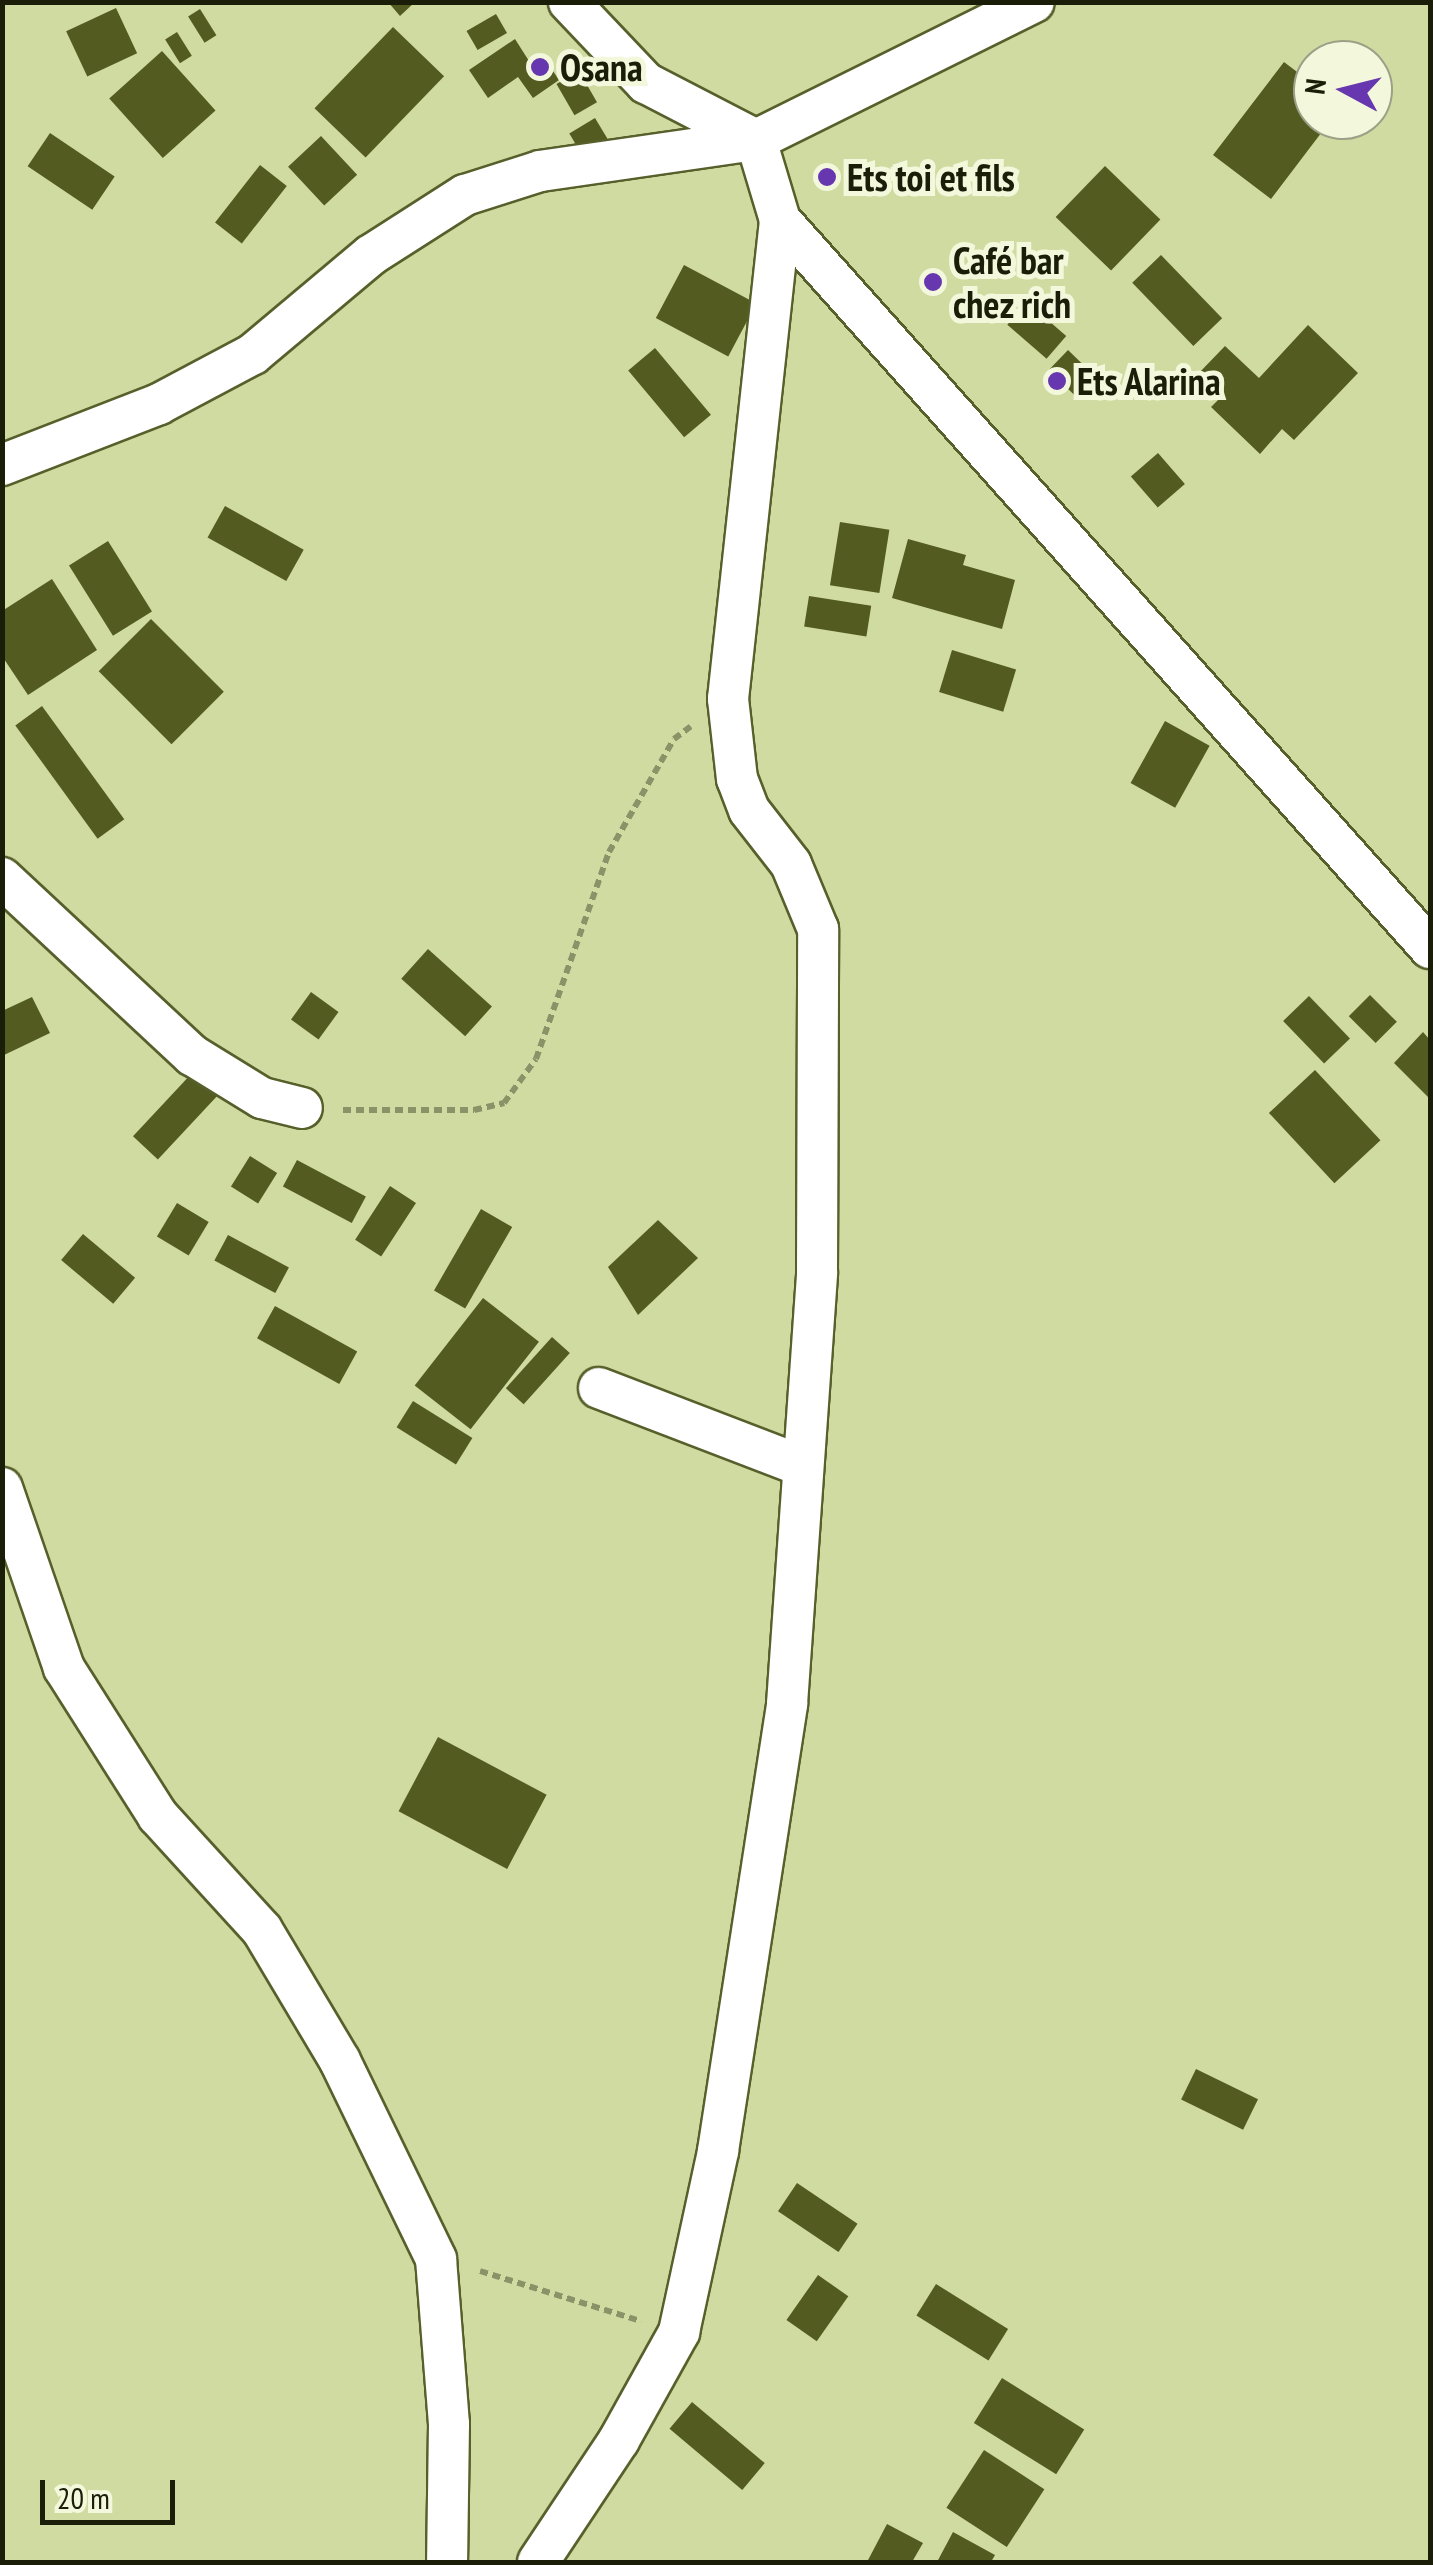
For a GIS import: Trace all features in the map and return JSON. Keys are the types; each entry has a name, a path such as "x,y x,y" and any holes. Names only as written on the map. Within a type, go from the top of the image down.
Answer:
{"street":[{"path":"538,2562 620,2440 679,2332 718,2151 788,1704 817,1272 818,930 791,864 750,810 738,779 728,699 780,220 756,140 646,84 569,2"},
{"path":"2,465 158,404 253,354 370,256 465,195 540,171 756,140 1034,2"},
{"path":"780,220 1430,948"},
{"path":"2,878 35,915 192,1055 262,1098 302,1108"},
{"path":"599,1388 802,1466"},
{"path":"2,1488 64,1668 158,1816 262,1930 340,2061 436,2259 449,2424 447,2562"}],"path":[{"path":"302,1108 474,1110 504,1103 536,1059 609,852 674,739 728,699"},
{"path":"436,2259 679,2332"}],"building":[{"path":"388,2 415,2 400,16"},
{"path":"116,8 137,53 87,77 66,31"},
{"path":"200,9 216,35 205,43 188,16"},
{"path":"496,14 507,33 478,50 467,31"},
{"path":"393,27 444,76 366,158 315,108"},
{"path":"177,32 192,56 180,63 165,39"},
{"path":"515,39 529,61 541,53 559,80 533,98 518,77 488,98 469,70"},
{"path":"162,51 216,110 163,158 109,99"},
{"path":"1284,62 1293,69 1293,140 1316,140 1271,199 1213,155"},
{"path":"579,71 597,102 574,115 556,84"},
{"path":"595,118 612,146 586,162 569,133"},
{"path":"50,133 115,177 92,210 28,166"},
{"path":"321,136 357,175 324,205 288,167"},
{"path":"260,165 287,186 242,243 215,223"},
{"path":"1105,166 1160,219 1111,271 1056,217"},
{"path":"1161,255 1222,318 1193,346 1132,283"},
{"path":"684,265 756,303 728,356 656,318"},
{"path":"1027,302 1066,336 1047,359 1007,325"},
{"path":"1308,325 1358,373 1294,440 1282,429 1260,454 1211,407 1222,396 1198,374 1225,346 1259,378"},
{"path":"655,348 711,415 684,437 628,370"},
{"path":"1068,350 1098,379 1079,399 1049,370"},
{"path":"1158,453 1185,484 1158,508 1131,477"},
{"path":"225,506 304,550 286,581 208,537"},
{"path":"840,522 889,530 879,593 830,585"},
{"path":"908,539 966,555 963,565 1015,580 1002,629 892,598"},
{"path":"108,541 152,611 113,636 69,565"},
{"path":"52,579 97,650 28,695 2,656 2,611"},
{"path":"809,596 871,606 866,636 804,627"},
{"path":"151,619 224,692 172,744 99,671"},
{"path":"952,650 1016,670 1003,712 939,692"},
{"path":"42,706 124,819 98,839 15,725"},
{"path":"1165,721 1210,746 1175,808 1131,783"},
{"path":"428,949 492,1007 465,1036 401,979"},
{"path":"311,992 339,1012 319,1039 291,1020"},
{"path":"1370,995 1397,1022 1376,1043 1349,1016"},
{"path":"1309,996 1350,1038 1324,1063 1283,1021"},
{"path":"32,997 50,1033 2,1056 2,1011"},
{"path":"1423,1032 1430,1040 1430,1099 1394,1063"},
{"path":"1315,1070 1380,1140 1334,1183 1269,1113"},
{"path":"193,1072 218,1095 158,1160 133,1136"},
{"path":"250,1156 277,1173 258,1203 231,1187"},
{"path":"297,1160 366,1197 352,1223 283,1186"},
{"path":"390,1186 416,1203 381,1257 355,1240"},
{"path":"177,1203 209,1222 189,1255 157,1236"},
{"path":"481,1209 512,1227 465,1308 434,1290"},
{"path":"658,1220 698,1258 638,1315 608,1267"},
{"path":"83,1234 135,1278 113,1304 61,1260"},
{"path":"228,1235 289,1267 275,1293 214,1261"},
{"path":"483,1298 539,1342 471,1429 415,1385"},
{"path":"275,1306 357,1352 339,1384 257,1338"},
{"path":"552,1337 570,1353 524,1404 506,1388"},
{"path":"413,1401 472,1438 456,1464 397,1427"},
{"path":"438,1737 547,1795 507,1869 399,1811"},
{"path":"1196,2069 1258,2099 1243,2130 1181,2100"},
{"path":"797,2183 858,2224 839,2252 778,2211"},
{"path":"818,2275 848,2296 817,2341 786,2320"},
{"path":"936,2284 1008,2329 988,2360 916,2315"},
{"path":"1002,2378 1084,2429 1056,2474 974,2423"},
{"path":"692,2402 765,2463 742,2490 670,2429"},
{"path":"984,2450 1044,2489 1007,2547 946,2508"},
{"path":"887,2524 923,2543 912,2562 867,2562"},
{"path":"953,2532 995,2555 991,2562 937,2562"}],"place":[{"name":"Osana","path":"540,67"},
{"name":"Ets toi et fils","path":"827,177"},
{"name":"Café bar chez rich","path":"933,282"},
{"name":"Ets Alarina","path":"1057,381"}]}
